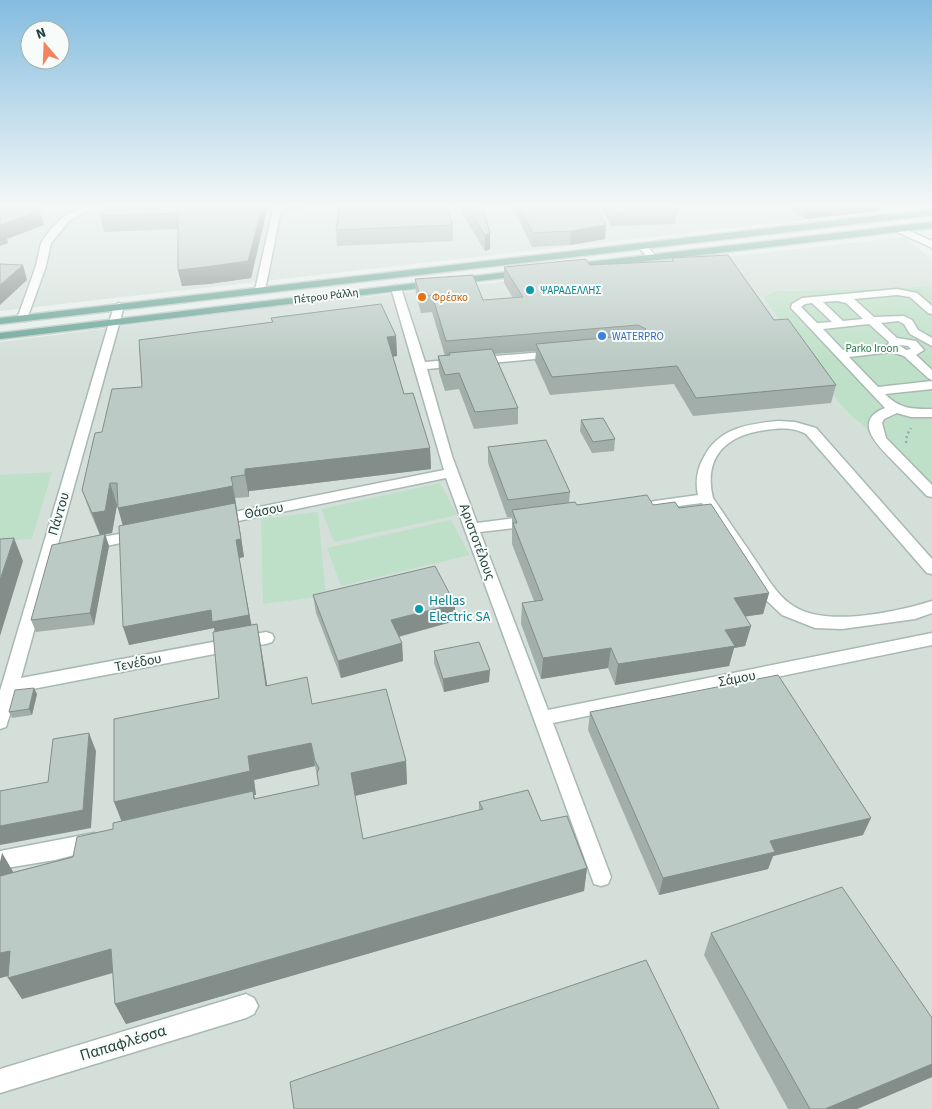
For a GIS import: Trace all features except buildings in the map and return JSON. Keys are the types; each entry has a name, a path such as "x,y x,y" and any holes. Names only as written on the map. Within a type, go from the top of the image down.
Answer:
{"main road":[{"name":"Πέτρου Ράλλη","path":"0,321 549,257"},
{"path":"574,267 664,257"},
{"name":"Πέτρου Ράλλη","path":"0,336 534,272"}],"street":[{"path":"22,318 43,257"},
{"path":"260,290 267,257"},
{"name":"Αριστοτέλους","path":"396,288 451,473 601,877"},
{"path":"932,311 908,293 891,292 802,301 796,306 886,403 896,409 911,413 932,413"},
{"path":"866,295 858,297 857,300 897,344 913,351 932,368"},
{"path":"834,298 850,301 875,320"},
{"path":"815,300 840,324"},
{"name":"Πάντου","path":"0,722 118,306"},
{"path":"814,327 875,320 904,319 914,332 932,343"},
{"path":"913,351 932,343"},
{"path":"841,354 897,344"},
{"path":"913,351 932,376"},
{"path":"420,366 568,353"},
{"path":"875,391 932,385"},
{"path":"896,409 878,418 874,425 876,433 880,440 932,493"},
{"path":"932,569 816,435 805,428 789,424 736,432 721,440 713,451 703,472 702,484 706,498 771,595 788,611 801,618 815,622 842,623 915,613 932,607"},
{"name":"Θάσου","path":"204,522 451,473"},
{"path":"645,506 706,498"},
{"path":"472,528 540,520"},
{"path":"48,552 156,532"},
{"name":"Τενέδου","path":"10,687 266,638"},
{"name":"Σάμου","path":"542,718 932,639"},
{"path":"0,860 55,851 112,838"},
{"name":"Παπαφλέσσα","path":"0,1081 246,1006"}],"path":[{"path":"907,448 906,435 915,425"}],"shaded area":[{"path":"0,257 477,257 0,311"},
{"path":"727,257 928,257 932,260 932,285 903,288 777,291 763,297 839,403 853,418 874,434 932,488 932,1109 0,1109 0,342 266,308"}],"green space":[{"name":"Parko Iroon","path":"932,285 932,488 874,434 853,418 839,403 763,297 776,291 903,288"},
{"path":"52,472 32,539 0,541 0,475"},
{"path":"440,483 457,515 334,542 321,509"},
{"path":"318,512 326,596 263,604 261,519"},
{"path":"451,520 470,555 341,586 327,548"}],"place":[{"name":"ΨΑΡΑΔΕΛΛΗΣ","path":"530,290"},
{"name":"Φρέσκο","path":"422,297"},
{"name":"WATERPRO","path":"602,336"},
{"name":"Hellas Electric SA","path":"419,609"}]}
